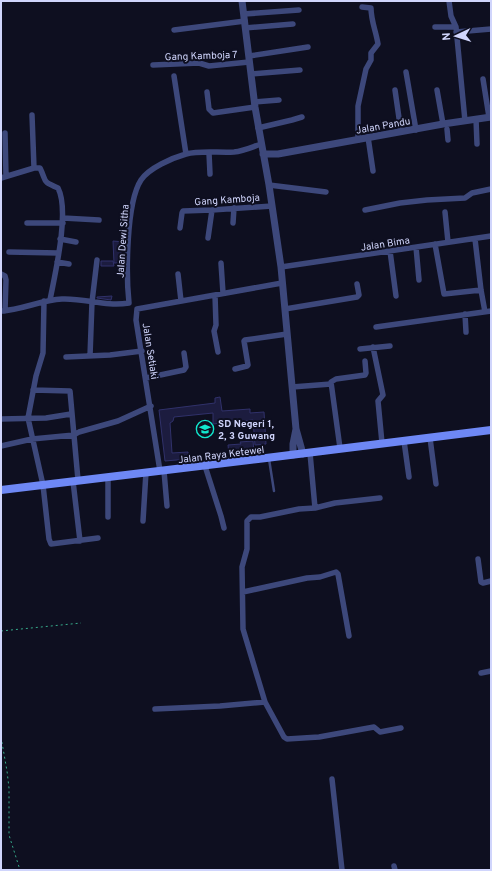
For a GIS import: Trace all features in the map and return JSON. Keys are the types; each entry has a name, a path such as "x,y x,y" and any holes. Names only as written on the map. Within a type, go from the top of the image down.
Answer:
{"main road":[{"name":"Jalan Raya Ketewel","path":"1,490 491,430"}],"street":[{"path":"242,1 254,105 269,185 281,267 296,429 307,453 315,508"},
{"path":"449,1 451,16 456,30 465,121"},
{"path":"358,140 358,106 366,69 371,60 371,53 378,44 376,30 371,19 370,8 362,6"},
{"path":"174,30 244,21 299,10"},
{"path":"244,21 293,24"},
{"path":"435,27 456,30 491,29"},
{"name":"Gang Kamboja 7","path":"153,65 199,63 209,66 308,47"},
{"path":"251,74 300,70"},
{"path":"406,72 416,130"},
{"path":"174,76 186,154"},
{"path":"483,79 490,117"},
{"path":"395,90 401,132"},
{"path":"437,90 448,140"},
{"path":"207,92 209,109 213,113 279,100"},
{"path":"32,115 34,168"},
{"path":"258,128 302,117"},
{"name":"Jalan Pandu","path":"263,154 278,154 490,117"},
{"path":"476,119 478,144"},
{"path":"5,133 4,177 34,168 40,168 44,181 58,188 60,193 63,221 57,262 47,300 43,353 33,390 28,418 43,485 49,542 51,544 98,538"},
{"path":"368,138 373,171"},
{"name":"Jalan Dewi Sitha","path":"129,303 129,240 132,209 136,191 142,178 162,163 186,154 235,152 261,144"},
{"path":"209,153 210,174"},
{"path":"265,165 278,154"},
{"path":"269,185 326,192"},
{"path":"365,210 400,203 465,198 472,193 491,189"},
{"name":"Gang Kamboja","path":"180,228 182,212 272,206"},
{"path":"233,223 234,208"},
{"path":"208,238 212,210"},
{"path":"445,212 448,242"},
{"path":"27,223 99,220"},
{"name":"Jalan Bima","path":"281,267 491,236"},
{"path":"60,239 76,242"},
{"path":"376,326 488,312 481,290 475,239"},
{"path":"435,244 442,292 444,294 481,290"},
{"path":"416,247 419,280"},
{"path":"390,251 396,296"},
{"path":"9,252 58,253"},
{"path":"90,356 92,302 97,260"},
{"path":"57,262 69,264"},
{"path":"221,263 223,293"},
{"path":"1,274 5,276 6,280 3,311 47,300 72,298 111,305 129,303 136,309 282,283"},
{"path":"178,274 181,301"},
{"path":"284,309 357,298 359,295 357,284"},
{"path":"215,295 216,325 214,331 218,352"},
{"name":"Jalan Setiaki","path":"136,309 136,320 167,506"},
{"path":"465,314 466,332"},
{"path":"235,369 248,365 244,342 245,340 287,334"},
{"path":"360,349 390,346"},
{"path":"373,347 383,395 378,401 382,443"},
{"path":"66,357 142,351"},
{"path":"146,378 184,370 186,367 184,353"},
{"path":"340,448 331,384 333,380 336,379 365,375 365,361"},
{"path":"292,387 331,384"},
{"path":"33,390 69,391 74,435 75,481 80,541"},
{"path":"1,446 32,440 74,435 118,421 151,406"},
{"path":"1,419 46,418 71,414"},
{"path":"293,455 292,444 296,429"},
{"path":"430,438 436,484"},
{"path":"404,441 409,477"},
{"path":"205,466 224,528"},
{"path":"143,521 146,472"},
{"path":"108,477 108,517"},
{"path":"380,498 335,503 315,508 299,509 260,517 251,517 247,521 247,550 242,567 243,629 265,702 282,734 287,739 319,737 374,727 380,732 401,728"},
{"path":"478,559 481,582 491,581"},
{"path":"243,592 308,578 320,577 336,572 338,574 349,636"},
{"path":"481,673 491,671"},
{"path":"155,710 265,702"},
{"path":"332,779 342,870"}],"lane":[{"path":"269,458 274,491"}],"path":[{"path":"1,631 81,623"},
{"path":"1,736 9,788 9,835 20,870"}],"building":[{"path":"113,241 124,242 124,251 121,251 121,263 114,263"},
{"path":"101,261 113,261 114,266 101,266"},
{"path":"112,296 111,300 97,298 97,297"},
{"path":"220,397 222,411 250,409 250,413 264,412 266,444 255,445 253,420 213,424 213,413 174,417 173,421 170,423 172,453 188,452 188,459 165,461 159,410 215,403 215,398"},
{"path":"253,441 254,452 229,455 228,445"}],"place":[{"name":"SD Negeri 1, 2, 3 Guwang","path":"205,429"}]}
